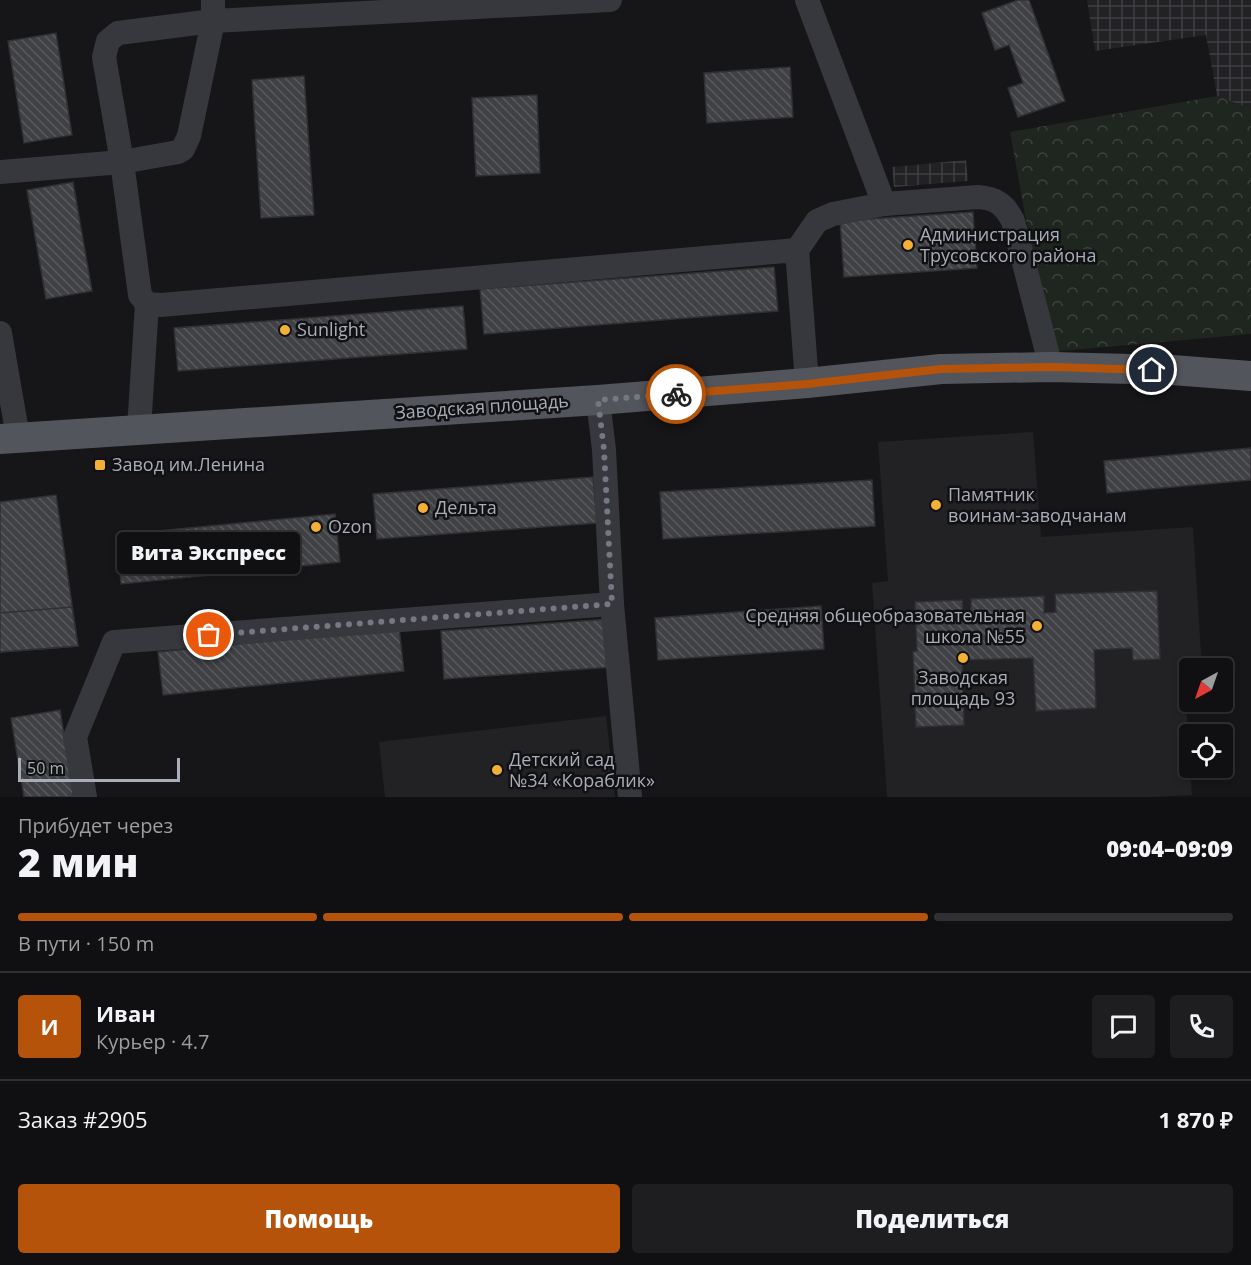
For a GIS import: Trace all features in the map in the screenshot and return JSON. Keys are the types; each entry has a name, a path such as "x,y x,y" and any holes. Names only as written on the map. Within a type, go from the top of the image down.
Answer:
{"main road":[{"name":"Заводская площадь","path":"9,438 598,400 807,384 941,369 1051,367 1172,370 1251,376"}],"street":[{"path":"139,429 147,303 140,294 122,162 104,57 108,41 118,33 213,10 610,0"},
{"path":"807,0 884,204"},
{"path":"0,172 122,162 178,152 187,143 213,10"},
{"path":"807,384 797,250 812,227 825,216 884,204 988,198 998,201 1013,221 1051,367"},
{"path":"147,303 160,305 797,250"},
{"path":"0,333 9,438"},
{"path":"598,400 604,450 612,604 630,797"},
{"path":"85,797 75,737 114,642 612,604"}],"shaded area":[{"path":"1087,0 1251,0 1251,106 1243,106 1217,96 1206,35 1095,51"},
{"path":"966,160 968,181 894,187 892,167"},
{"name":"Средняя общеобразовательная школа №55","path":"1033,432 1041,537 1193,527 1201,658 1179,658 1179,712 1187,712 1187,724 1179,724 1179,778 1191,778 1192,795 887,797 872,583 888,581 878,442"},
{"name":"Детский сад №34 «Кораблик»","path":"606,716 615,797 385,797 379,742"}],"green space":[{"path":"1217,96 1243,106 1251,106 1251,334 1050,352 1010,132"}],"building":[{"path":"1018,0 1029,0 1065,101 1018,117 1008,88 1023,83 1009,45 995,50 982,13"},
{"path":"56,33 72,135 24,143 8,41"},
{"path":"790,67 793,117 707,123 704,73"},
{"path":"304,76 314,215 261,218 252,80"},
{"path":"537,95 540,173 476,176 472,98"},
{"path":"73,182 92,291 46,299 27,190"},
{"name":"Администрация Трусовского района","path":"973,212 977,268 844,277 840,221"},
{"path":"774,267 778,311 484,334 480,289"},
{"path":"463,306 467,349 178,371 174,328"},
{"path":"1251,448 1251,480 1107,493 1104,461"},
{"path":"593,477 597,523 377,539 373,494"},
{"path":"872,480 875,526 663,539 660,492"},
{"path":"56,495 78,646 0,652 0,502"},
{"path":"335,514 340,562 121,584 117,535"},
{"name":"Заводская площадь 93","path":"1157,591 1160,659 1133,660 1132,648 1094,650 1096,708 1036,711 1033,658 962,660 964,725 916,727 913,652 917,651 915,602 962,600 963,613 971,612 971,599 1044,596 1044,613 1056,612 1055,594"},
{"path":"821,606 824,649 658,660 655,618"},
{"path":"72,607 78,646 0,652 0,613"},
{"path":"609,619 613,667 444,679 441,631"},
{"path":"399,628 404,671 163,695 158,652"},
{"path":"60,710 74,797 24,797 11,718"}],"way so far":[{"path":"209,635 612,604 604,450 598,400 676,394"}],"place":[{"name":"Администрация Трусовского района","path":"908,245"},
{"name":"Sunlight","path":"285,330"},
{"name":"Завод им.Ленина","path":"100,465"},
{"name":"Памятник воинам-заводчанам","path":"936,505"},
{"name":"Дельта","path":"423,508"},
{"name":"Ozon","path":"316,527"},
{"name":"Средняя общеобразовательная школа №55","path":"1037,626"},
{"name":"Вита Экспресс","path":"209,635"},
{"name":"Заводская площадь 93","path":"963,658"},
{"name":"Детский сад №34 «Кораблик»","path":"497,770"}],"route":[{"path":"676,394 807,384 941,369 1051,367 1152,370"}]}
